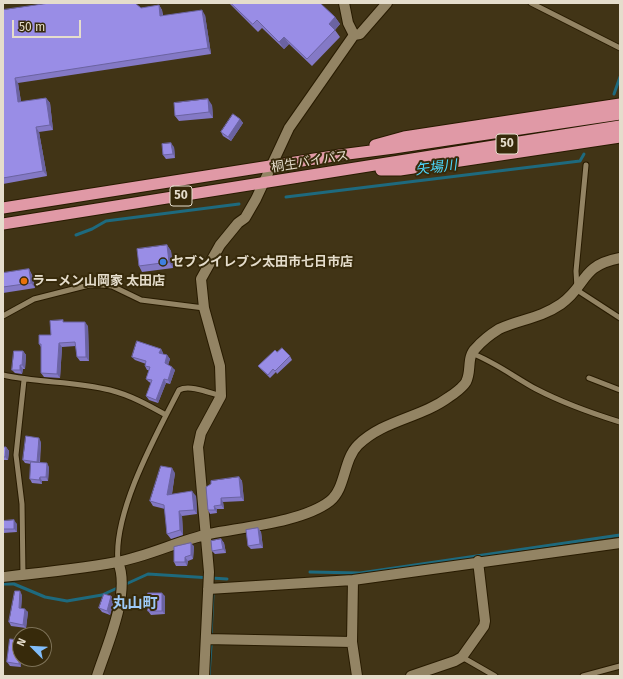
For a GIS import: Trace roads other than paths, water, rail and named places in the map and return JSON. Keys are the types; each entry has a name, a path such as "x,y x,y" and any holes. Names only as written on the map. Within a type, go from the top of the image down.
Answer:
{"highway":[{"name":"50","path":"340,155 404,137 620,104"},
{"name":"桐生バイパス","path":"3,208 273,165 620,114"},
{"name":"桐生バイパス","path":"3,224 360,169 620,126"},
{"name":"50","path":"360,169 400,170 620,137"}],"street":[{"path":"344,3 348,23 354,36"},
{"path":"204,676 209,572 198,447 201,433 221,396 220,366 204,308 201,279 220,245 238,223 245,218 265,183 289,128 354,36 360,34 387,3"},
{"path":"3,577 118,562 206,535 302,515 320,508 332,500 338,489 346,465 358,445 371,434 433,406 449,397 466,382 471,353 500,329 545,314 566,300 577,288 588,272 599,264 620,258"},
{"path":"208,586 353,580 478,561 620,543"},
{"path":"411,676 455,661 462,657 484,626 485,621 478,561"},
{"path":"97,676 122,594 122,575 118,562"},
{"path":"353,580 352,642 357,676"},
{"path":"206,639 352,642"}],"lane":[{"path":"531,3 620,48"},
{"path":"586,165 576,271 577,288 580,292 620,318"},
{"path":"3,316 34,299 89,285 102,284 112,286 141,300 204,308"},
{"path":"471,353 509,372 536,389 573,406 620,422"},
{"path":"3,375 24,380 74,384 111,390 145,403 166,415"},
{"path":"589,378 620,390"},
{"path":"23,575 22,504 16,455 24,380"},
{"path":"118,562 117,548 131,492 178,390 183,388 221,396"},
{"path":"462,657 495,676"},
{"path":"583,676 620,666"}],"waterway":[{"name":"矢場川","path":"614,94 620,77"},
{"name":"矢場川","path":"286,197 580,161 584,154"},
{"name":"矢場川","path":"76,235 92,229 106,221 239,204"},
{"path":"310,572 360,573 620,535"},
{"path":"3,584 14,584 45,597 67,601 102,595 148,574 227,579"},
{"path":"211,635 213,593"},
{"path":"209,676 211,645"}],"place":[{"name":"セブンイレブン太田市七日市店","path":"163,262"},
{"name":"ラーメン山岡家 太田店","path":"24,281"}],"district":[{"name":"丸山町","path":"135,604"}]}
